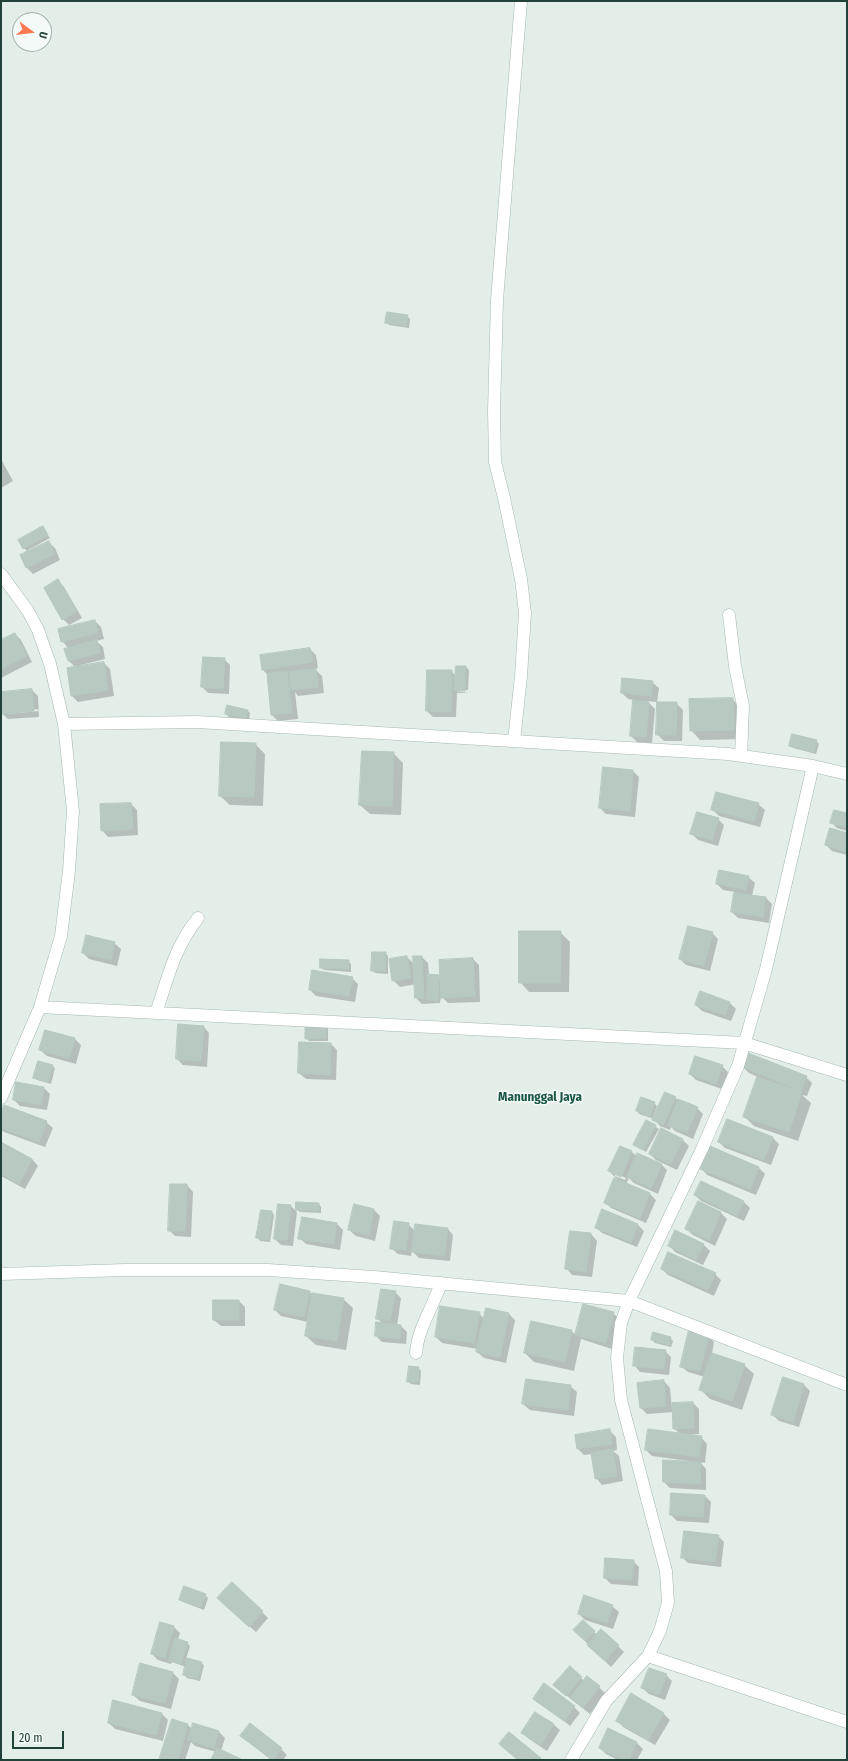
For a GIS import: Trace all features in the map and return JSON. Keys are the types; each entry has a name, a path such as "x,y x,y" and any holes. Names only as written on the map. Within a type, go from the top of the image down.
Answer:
{"street":[{"path":"514,741 522,676 525,613 521,579 495,462 494,411 498,300 521,1"},
{"path":"1,574 28,611 38,630 50,664 64,724 73,811 69,871 61,936 40,1007 1,1098"},
{"path":"729,616 735,666 743,706 741,756"},
{"path":"64,724 198,722 514,741 741,756 813,766 847,774"},
{"path":"571,1760 606,1700 648,1656 660,1631 668,1603 666,1571 621,1400 617,1358 621,1323 628,1301 702,1149 738,1066 766,969 813,766"},
{"path":"156,1013 177,950 198,918"},
{"path":"40,1007 744,1043 847,1076"},
{"path":"1,1274 125,1270 268,1270 441,1283 628,1301 847,1385"},
{"path":"416,1353 417,1342 422,1325 431,1309 441,1283"},
{"path":"648,1656 847,1722"}],"building":[{"path":"387,312 408,315 406,326 385,323"},
{"path":"43,526 48,535 23,549 18,540"},
{"path":"49,541 55,554 26,568 20,555"},
{"path":"58,579 77,611 62,620 44,588"},
{"path":"95,620 98,633 61,642 58,629"},
{"path":"15,633 27,656 1,669 1,640"},
{"path":"97,640 100,653 68,661 64,649"},
{"path":"310,648 313,662 262,670 260,655"},
{"path":"203,657 225,658 223,689 201,687"},
{"path":"104,662 108,690 71,696 67,668"},
{"path":"456,666 466,666 465,691 454,690"},
{"path":"316,669 318,687 291,690 289,672"},
{"path":"427,670 452,670 451,712 426,711"},
{"path":"287,671 292,713 271,715 267,674"},
{"path":"622,678 653,681 651,696 621,693"},
{"path":"32,689 34,711 1,714 1,692"},
{"path":"733,698 734,730 690,731 689,699"},
{"path":"633,700 649,702 646,737 630,736"},
{"path":"657,702 677,702 676,735 656,735"},
{"path":"227,705 248,710 246,718 225,714"},
{"path":"792,734 817,740 814,752 789,746"},
{"path":"221,742 256,743 254,797 219,796"},
{"path":"362,751 394,752 392,806 359,805"},
{"path":"603,767 633,770 630,811 599,808"},
{"path":"716,792 759,803 754,821 711,810"},
{"path":"131,803 133,829 101,831 100,804"},
{"path":"834,810 847,813 847,827 830,823"},
{"path":"697,812 719,818 712,840 690,834"},
{"path":"830,828 847,833 847,852 825,845"},
{"path":"719,870 749,876 746,890 716,884"},
{"path":"734,893 766,897 763,917 731,912"},
{"path":"688,926 713,932 704,966 679,959"},
{"path":"519,931 561,931 560,983 519,983"},
{"path":"86,935 115,942 111,960 82,953"},
{"path":"372,952 386,952 385,971 371,971"},
{"path":"407,956 411,978 392,981 389,959"},
{"path":"413,956 422,956 424,998 415,998"},
{"path":"473,958 475,996 441,998 439,960"},
{"path":"320,959 349,960 348,969 320,968"},
{"path":"312,970 353,977 349,996 309,990"},
{"path":"428,974 439,975 438,1001 427,1000"},
{"path":"700,991 730,1002 725,1015 695,1005"},
{"path":"178,1024 204,1026 201,1061 176,1059"},
{"path":"326,1024 326,1038 305,1039 305,1025"},
{"path":"45,1030 75,1038 69,1058 39,1050"},
{"path":"299,1042 331,1043 330,1075 298,1073"},
{"path":"748,1053 807,1076 801,1091 742,1067"},
{"path":"695,1056 723,1065 716,1084 689,1074"},
{"path":"38,1061 53,1065 48,1082 33,1078"},
{"path":"757,1077 802,1092 789,1132 743,1117"},
{"path":"16,1082 44,1087 41,1105 13,1100"},
{"path":"665,1092 676,1097 663,1125 652,1120"},
{"path":"641,1097 655,1102 650,1116 636,1111"},
{"path":"678,1099 698,1107 687,1133 668,1125"},
{"path":"4,1105 47,1121 39,1142 1,1128 1,1113"},
{"path":"727,1119 773,1137 764,1160 718,1142"},
{"path":"646,1120 656,1125 643,1150 633,1145"},
{"path":"661,1128 683,1139 671,1164 649,1154"},
{"path":"1,1142 32,1159 19,1184 1,1174"},
{"path":"620,1146 632,1151 621,1177 608,1171"},
{"path":"710,1146 759,1167 750,1189 700,1169"},
{"path":"637,1153 662,1164 651,1188 627,1177"},
{"path":"614,1178 650,1193 640,1218 604,1203"},
{"path":"701,1181 744,1201 737,1216 694,1195"},
{"path":"170,1184 187,1184 185,1231 168,1231"},
{"path":"698,1201 721,1212 709,1240 685,1229"},
{"path":"296,1202 319,1203 319,1211 296,1210"},
{"path":"278,1204 291,1205 287,1240 274,1239"},
{"path":"354,1204 374,1209 369,1235 348,1230"},
{"path":"602,1209 638,1224 631,1242 595,1228"},
{"path":"261,1210 272,1211 268,1240 256,1238"},
{"path":"302,1217 337,1223 334,1244 298,1239"},
{"path":"394,1221 409,1223 406,1250 390,1249"},
{"path":"415,1224 448,1228 444,1256 412,1252"},
{"path":"675,1230 704,1244 696,1260 668,1246"},
{"path":"570,1231 591,1233 586,1272 565,1269"},
{"path":"668,1252 716,1273 708,1290 661,1269"},
{"path":"280,1284 310,1291 304,1317 274,1310"},
{"path":"381,1289 396,1291 390,1321 376,1319"},
{"path":"312,1293 344,1298 337,1341 305,1336"},
{"path":"213,1300 239,1300 239,1320 213,1320"},
{"path":"583,1304 614,1312 606,1343 575,1335"},
{"path":"440,1306 480,1312 474,1343 435,1337"},
{"path":"486,1308 509,1313 500,1357 476,1352"},
{"path":"531,1321 572,1330 565,1362 524,1353"},
{"path":"376,1322 401,1325 400,1339 375,1336"},
{"path":"689,1330 709,1335 700,1371 680,1367"},
{"path":"653,1332 671,1337 669,1345 651,1340"},
{"path":"635,1347 666,1350 664,1369 633,1366"},
{"path":"712,1353 745,1364 732,1401 699,1390"},
{"path":"409,1366 419,1367 418,1382 407,1382"},
{"path":"783,1377 804,1384 793,1422 771,1415"},
{"path":"526,1379 571,1385 568,1410 522,1404"},
{"path":"664,1380 666,1406 640,1408 637,1383"},
{"path":"693,1402 694,1428 673,1429 672,1403"},
{"path":"610,1429 612,1444 577,1449 575,1435"},
{"path":"648,1429 702,1436 699,1457 645,1450"},
{"path":"613,1449 617,1476 595,1479 591,1453"},
{"path":"663,1460 701,1462 700,1484 663,1482"},
{"path":"671,1493 705,1495 703,1517 670,1515"},
{"path":"684,1531 719,1535 715,1562 681,1558"},
{"path":"605,1558 634,1560 632,1580 604,1578"},
{"path":"232,1582 263,1611 249,1627 217,1598"},
{"path":"184,1586 206,1594 201,1607 179,1600"},
{"path":"584,1595 613,1605 607,1623 578,1614"},
{"path":"583,1620 595,1631 585,1641 573,1630"},
{"path":"160,1622 174,1626 165,1658 151,1654"},
{"path":"601,1629 619,1645 605,1661 587,1645"},
{"path":"175,1638 188,1642 181,1664 169,1661"},
{"path":"187,1658 202,1662 198,1679 183,1675"},
{"path":"140,1663 173,1672 165,1703 132,1695"},
{"path":"570,1666 582,1677 566,1696 553,1685"},
{"path":"649,1668 667,1674 659,1695 641,1688"},
{"path":"587,1676 600,1686 583,1708 570,1698"},
{"path":"544,1683 575,1706 564,1721 533,1699"},
{"path":"631,1693 664,1713 648,1740 616,1721"},
{"path":"113,1700 162,1713 156,1735 108,1723"},
{"path":"535,1712 554,1724 541,1745 521,1733"},
{"path":"172,1719 188,1724 178,1760 159,1760"},
{"path":"193,1723 219,1731 214,1748 188,1740"},
{"path":"250,1723 282,1748 273,1760 240,1736"},
{"path":"608,1728 637,1742 629,1760 623,1760 599,1748"},
{"path":"509,1732 541,1758 539,1760 518,1760 499,1744"},
{"path":"217,1748 241,1759 211,1760"}],"district":[{"name":"Manunggal Jaya","path":"540,1097"}]}
